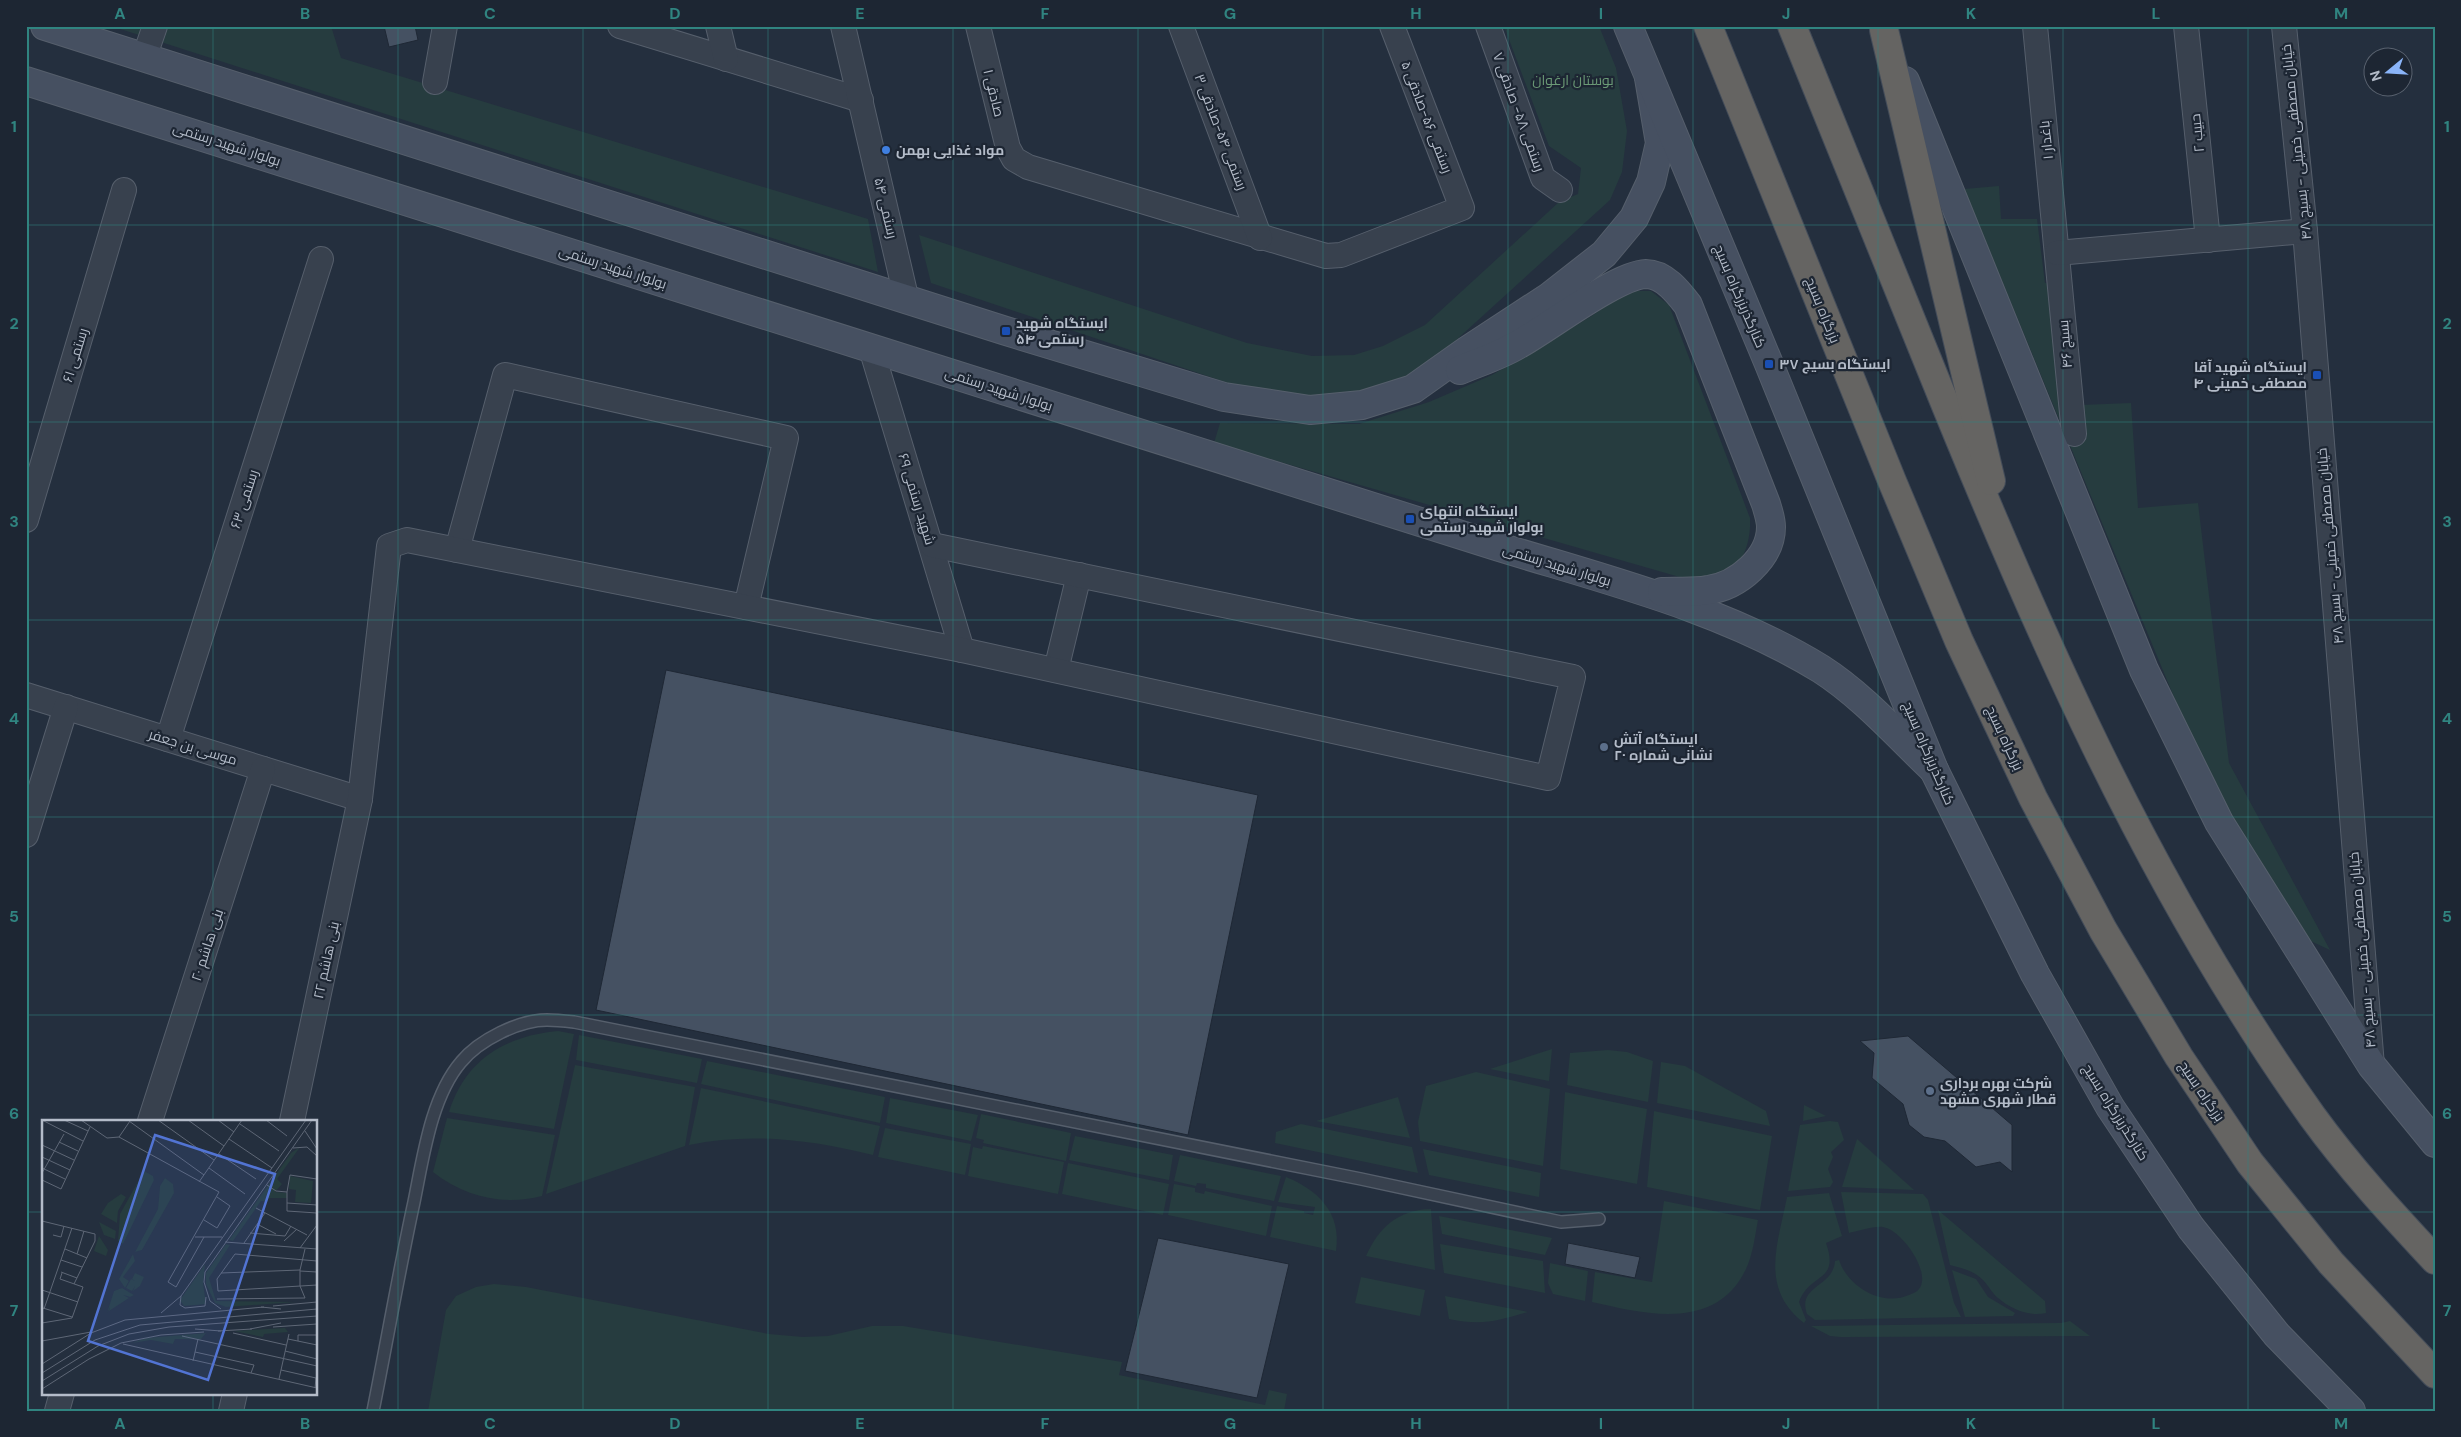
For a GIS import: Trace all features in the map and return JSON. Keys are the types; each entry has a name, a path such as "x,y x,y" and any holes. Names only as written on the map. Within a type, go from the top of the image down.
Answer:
{"highway":[{"name":"بزرگراه بسیج","path":"1708,26 1892,481 1959,641 2033,798 2103,930 2180,1057 2250,1164 2331,1263 2435,1374"},
{"path":"1792,26 2010,560 2103,764 2170,891 2245,1015 2313,1117 2390,1212 2435,1260"},
{"path":"1883,28 2010,560"}],"main road":[{"path":"45,26 907,301 1224,397 1310,410 1362,405 1413,389 1518,345 1624,279 1647,274 1662,279 1676,290 1688,305 1766,504 1772,526 1769,540 1762,555 1752,569 1736,580 1710,590 1648,592"},
{"name":"کنارگذربزرگراه بسیج","path":"1628,26 1769,364 1934,770 1976,859 2035,974 2110,1107 2191,1228 2277,1335 2351,1411"},
{"path":"1883,28 2144,670 2219,822 2372,1066 2435,1144"},
{"path":"1413,389 1549,296 1604,254 1634,218 1651,182 1660,142 1650,78"},
{"name":"بولوار شهید رستمی","path":"26,81 1496,546 1648,592 1768,641 1822,670 1860,700 1934,770"},
{"path":"2277,1335 2332,1411"}],"street":[{"path":"144,58 155,26"},
{"path":"435,82 445,26"},
{"path":"620,26 861,100"},
{"path":"718,26 726,59"},
{"name":"رستمی ۵۴","path":"843,26 907,301"},
{"name":"صادقی ۱","path":"978,26 1008,148 1014,159 1028,167 1260,238"},
{"name":"رستمی ۵۴-صادقی ۳","path":"1181,26 1260,238"},
{"name":"رستمی ۵۶-صادقی ۵","path":"1260,238 1313,253 1341,255 1462,208 1392,26"},
{"name":"رستمی ۵۸- صادقی ۷","path":"1488,26 1543,178 1560,190"},
{"name":"باغدار ۱","path":"2035,26 2057,254"},
{"name":"حبیب ۲","path":"2186,26 2208,240"},
{"name":"خیابان مصطفی خمینی - بسیج ۴۸","path":"2284,26 2305,231 2372,1066"},
{"name":"رستمی ۶۱","path":"26,520 124,190"},
{"path":"2057,254 2305,231"},
{"name":"بسیج ۴۶","path":"2057,254 2074,434"},
{"name":"رستمی ۶۳","path":"168,739 321,259"},
{"name":"شهید رستمی ۶۹","path":"871,348 932,545 962,650"},
{"path":"746,607 786,438 505,375 457,550 962,650 1548,778 1573,677 932,545"},
{"name":"بنی هاشم ۲۲","path":"292,1120 360,798 389,546 407,540 457,550"},
{"path":"1056,670 1079,575"},
{"name":"موسی بن جعفر","path":"26,695 360,798"},
{"path":"26,835 66,707"},
{"name":"بنی هاشم ۲۰","path":"150,1120 263,769"},
{"path":"57,1411 62,1394"},
{"path":"232,1411 235,1394"}],"lane":[{"path":"373,1411 421,1168 433,1120 445,1087 460,1063 476,1047 502,1031 546,1020 584,1024 1361,1179 1561,1222 1599,1219"}],"green space":[{"path":"111,26 331,26 341,58 868,219 878,272"},
{"name":"بوستان ارغوان","path":"1504,26 1599,26 1616,68 1627,131 1622,172 1610,200 1432,362 1388,386 1352,393 1310,396 1231,384 931,283 919,235 1247,343 1312,356 1354,355 1383,346 1425,325 1559,202 1578,194 1581,168 1549,146"},
{"path":"1999,186 2001,219 2037,219 2045,283 2070,285 2081,405 2131,403 2138,508 2198,503 2229,763 2330,950 2302,937 2224,818 1964,189"},
{"path":"1627,291 1651,291 1669,305 1750,518 1749,536 1744,553 1735,567 1719,577 1705,579 1683,578 1214,443 1220,423 1359,424 1429,402 1492,375 1590,317"},
{"path":"558,1031 574,1034 554,1129 449,1112 465,1078 490,1054 504,1045 521,1038"},
{"path":"579,1035 702,1059 697,1083 576,1060"},
{"path":"1552,1049 1549,1081 1490,1069"},
{"path":"1608,1050 1627,1052 1653,1061 1648,1102 1567,1085 1570,1053"},
{"path":"707,1061 885,1097 880,1123 701,1084"},
{"path":"1661,1062 1685,1066 1766,1111 1770,1126 1657,1103"},
{"path":"575,1065 695,1087 685,1146 546,1194"},
{"path":"1476,1072 1550,1089 1543,1166 1420,1141 1418,1122 1426,1086"},
{"path":"701,1088 880,1126 873,1155 827,1145 759,1138 712,1141 689,1145"},
{"path":"1565,1092 1647,1109 1637,1184 1560,1169"},
{"path":"1398,1097 1410,1138 1316,1121"},
{"path":"890,1098 978,1115 971,1141 886,1123"},
{"path":"1804,1105 1826,1116 1803,1121"},
{"path":"1654,1111 1772,1136 1760,1210 1647,1187"},
{"path":"981,1114 1071,1133 1066,1161 983,1143 984,1140 976,1138"},
{"path":"447,1118 555,1135 542,1196 513,1200 485,1197 458,1188 433,1172"},
{"path":"1830,1121 1838,1122 1844,1140 1831,1152 1833,1157 1828,1169 1833,1182 1830,1187 1788,1191 1800,1125"},
{"path":"1301,1124 1412,1147 1418,1173 1275,1143 1276,1132"},
{"path":"885,1128 971,1144 965,1175 878,1157"},
{"path":"1075,1136 1173,1155 1169,1180 1069,1160"},
{"path":"1857,1139 1914,1190 1842,1187"},
{"path":"983,1146 1064,1162 1058,1194 968,1176 973,1147 982,1149"},
{"path":"1423,1149 1541,1173 1539,1197 1429,1175"},
{"path":"1180,1155 1281,1176 1274,1201 1206,1188 1206,1184 1197,1183 1196,1186 1174,1181"},
{"path":"1068,1163 1169,1184 1163,1215 1062,1194"},
{"path":"1286,1177 1308,1189 1325,1205 1335,1225 1337,1237 1336,1251 1270,1237 1277,1206 1304,1211 1304,1213 1313,1215 1315,1207 1278,1202"},
{"path":"1174,1184 1195,1188 1195,1192 1204,1194 1205,1191 1272,1206 1266,1236 1168,1215"},
{"path":"1841,1192 1923,1194 1928,1200 1954,1303 1961,1317 1815,1320 1807,1314 1805,1305 1807,1297 1828,1277 1833,1270 1835,1261 1839,1260 1843,1270 1858,1286 1877,1296 1899,1298 1909,1295 1918,1290 1922,1282 1922,1273 1913,1253 1891,1230 1879,1227 1849,1233"},
{"path":"1829,1193 1842,1236 1826,1243 1829,1256 1827,1271 1804,1292 1799,1302 1806,1320 1804,1323 1790,1309 1781,1295 1776,1280 1775,1265 1780,1232 1787,1197"},
{"path":"1664,1201 1758,1220 1754,1245 1746,1269 1733,1289 1717,1302 1698,1310 1678,1314 1634,1311 1592,1302 1595,1272 1652,1282"},
{"path":"1431,1209 1435,1270 1366,1256 1377,1237 1391,1222 1409,1213"},
{"path":"1938,1210 2045,1301 2046,1313 2033,1314 2014,1309 1998,1298 1976,1274 1950,1265"},
{"path":"1439,1216 1552,1238 1545,1255 1442,1234"},
{"path":"1440,1244 1543,1261 1545,1293 1444,1273"},
{"path":"1550,1263 1588,1271 1585,1301 1553,1294 1548,1283"},
{"path":"1952,1270 1976,1279 1988,1297 2015,1313 2013,1316 1965,1317"},
{"path":"1361,1277 1425,1290 1420,1316 1355,1303"},
{"path":"494,1284 526,1287 769,1334 803,1337 828,1336 872,1326 903,1326 1122,1362 1119,1375 1265,1405 1269,1390 1287,1394 1284,1411 428,1411 446,1310 456,1296 476,1287"},
{"path":"1445,1296 1528,1312 1489,1322 1449,1319"},
{"path":"2070,1321 2090,1336 1841,1337 1830,1336 1811,1326 2061,1323"}],"building":[{"path":"384,26 415,26 418,40 389,47"},
{"path":"666,670 1258,795 1188,1135 596,1010"},
{"name":"شرکت بهره برداری قطار شهری مشهد","path":"1908,1036 2012,1125 2012,1172 2000,1162 1976,1167 1945,1141 1924,1137 1909,1125 1903,1104 1872,1078 1874,1053 1860,1041"},
{"path":"1158,1238 1289,1264 1257,1398 1125,1371"},
{"path":"1568,1243 1640,1257 1635,1278 1565,1264"}],"place":[{"name":"مواد غذایی بهمن","path":"886,150"},
{"name":"ایستگاه شهید رستمی ۵۴","path":"1006,331"},
{"name":"ایستگاه بسیج ۳۷","path":"1769,364"},
{"name":"ایستگاه شهید آقا مصطفی خمینی ۴","path":"2317,375"},
{"name":"ایستگاه انتهای بولوار شهید رستمی","path":"1410,519"},
{"name":"ایستگاه آتش نشانی شماره ۲۰","path":"1604,747"},
{"name":"شرکت بهره برداری قطار شهری مشهد","path":"1930,1091"}]}
